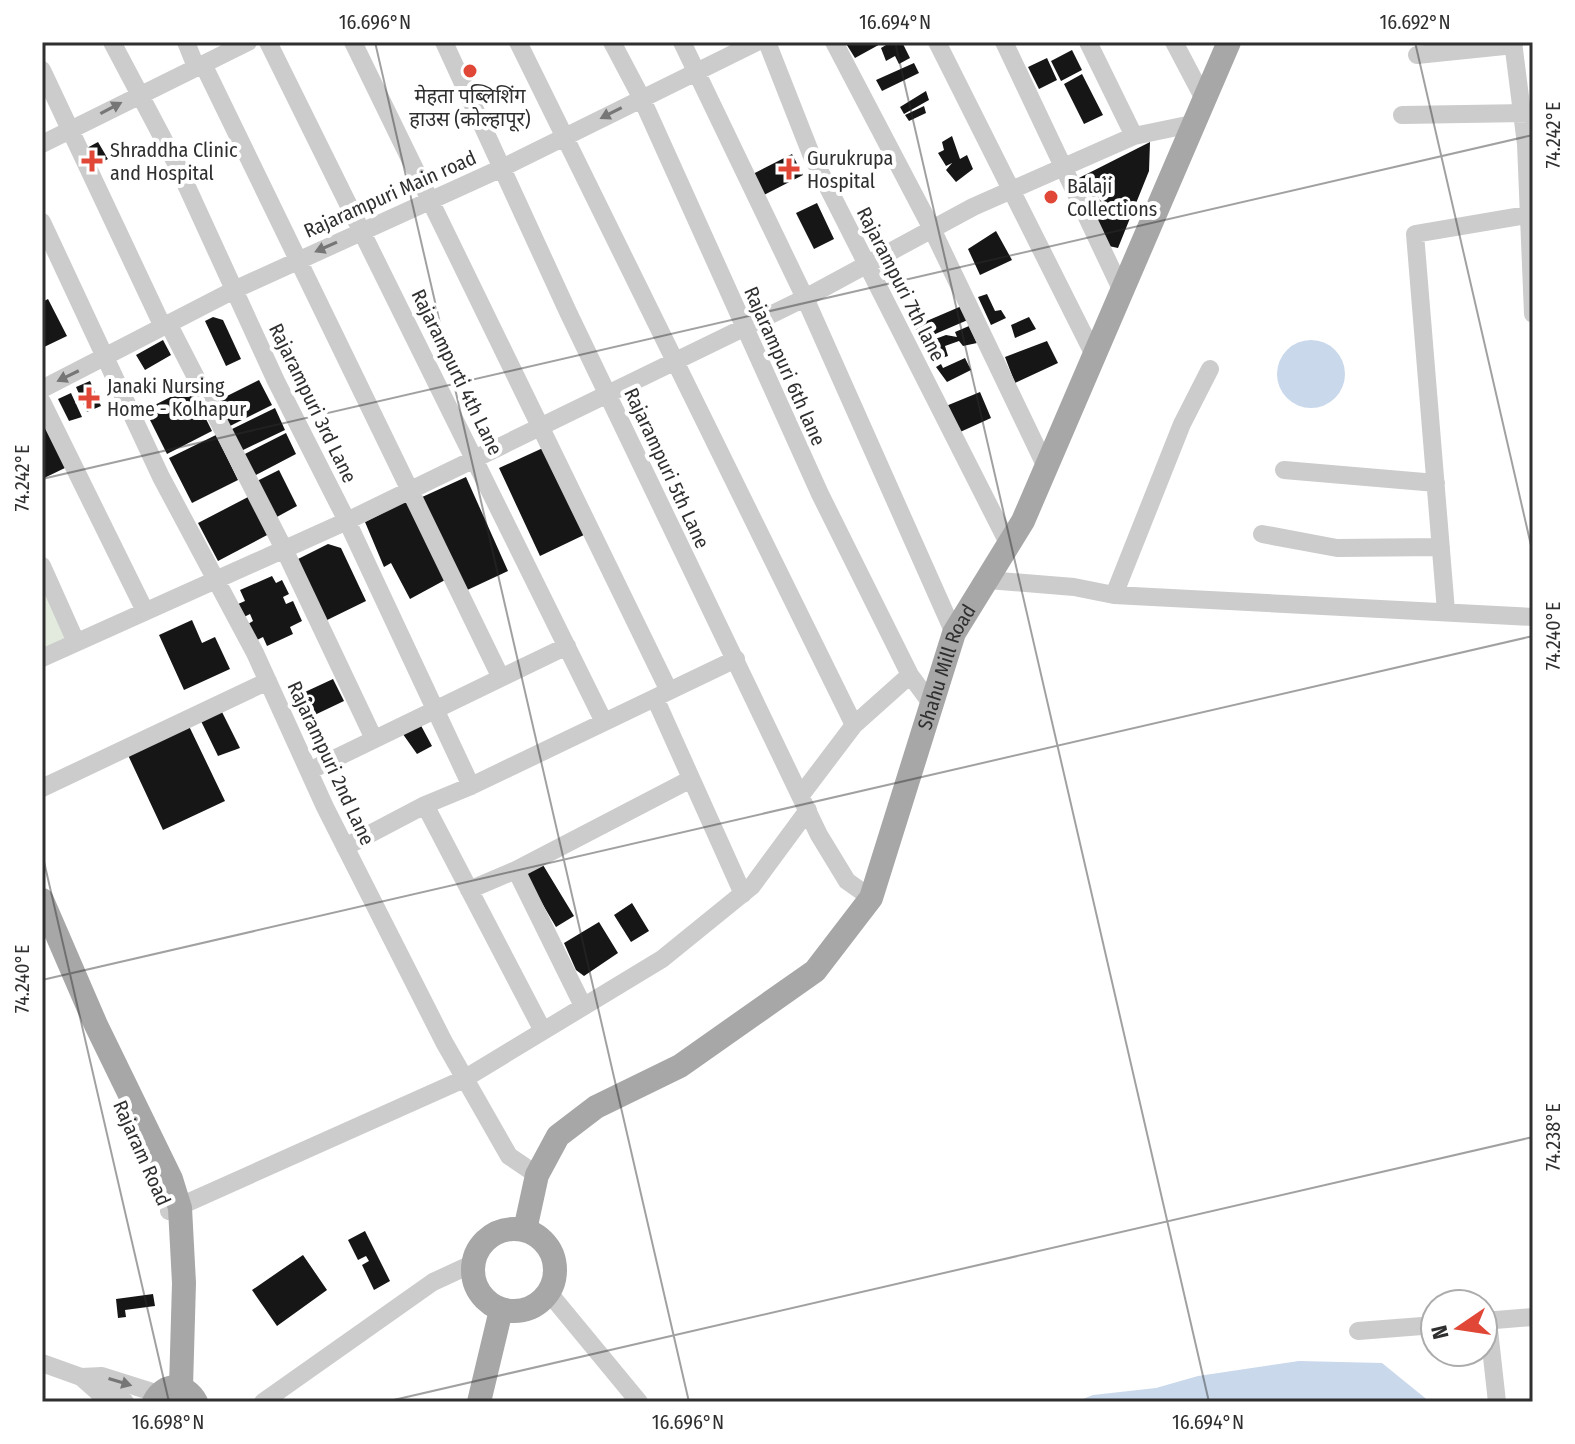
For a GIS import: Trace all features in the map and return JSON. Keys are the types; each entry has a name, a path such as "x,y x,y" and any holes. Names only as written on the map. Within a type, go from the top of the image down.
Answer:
{"main road":[{"name":"Shahu Mill Road","path":"525,1230 537,1175 558,1136 596,1107 680,1066 815,971 871,898 954,633 988,580 1007,541 1023,521 1229,42"},
{"path":"42,900 96,1025 171,1179 175,1210"},
{"name":"Rajaram Road","path":"42,933 76,1015 175,1210 171,1395"},
{"path":"508,1229 525,1230 545,1242 555,1267 549,1293 528,1310 501,1310 479,1293 472,1264 483,1241 508,1229"},
{"path":"479,1402 501,1310"}],"street":[{"name":"Rajarampuri 3rd Lane","path":"112,42 141,93 471,786"},
{"path":"186,42 298,260 501,678"},
{"path":"42,144 248,42"},
{"name":"Rajarampurti 4th Lane","path":"268,42 604,722"},
{"path":"353,42 541,427 662,694 691,779 743,894"},
{"name":"Rajarampuri 5th Lane","path":"444,42 819,835 847,881 871,898"},
{"path":"518,42 854,725"},
{"name":"Rajarampuri 6th lane","path":"612,42 641,97 820,494 910,675 930,702"},
{"path":"682,42 805,298 954,633"},
{"name":"Rajarampuri Main road","path":"42,389 234,290 502,168 757,42"},
{"name":"Rajarampuri 7th lane","path":"767,42 811,154 1007,541"},
{"path":"834,42 932,229 1046,467"},
{"path":"937,42 1093,353"},
{"path":"1004,42 1121,289"},
{"path":"1088,42 1134,136"},
{"path":"1174,42 1204,99"},
{"path":"1417,55 1514,44 1527,114 1533,314"},
{"path":"42,70 166,326 284,549 374,739"},
{"path":"1402,115 1527,114"},
{"path":"42,658 347,521 805,298 865,263 1011,189 1134,136 1192,124"},
{"path":"1446,611 1415,234 1530,215"},
{"path":"42,222 105,356"},
{"name":"Rajarampuri 2nd Lane","path":"105,356 161,477 268,681 345,847 464,1079 509,1156 537,1175"},
{"path":"1114,595 1182,424 1210,369"},
{"path":"42,402 145,611"},
{"path":"1284,470 1436,483"},
{"path":"1262,534 1337,548 1441,547"},
{"path":"42,566 76,642"},
{"path":"988,580 1074,587 1114,595 1533,617"},
{"path":"309,771 567,646"},
{"path":"345,847 425,805 736,659"},
{"path":"175,1210 464,1079 662,959 743,894 854,725 910,675"},
{"path":"42,788 268,681"},
{"path":"469,890 516,870 691,779"},
{"path":"425,805 543,1031"},
{"path":"516,870 583,1006"},
{"path":"263,1402 433,1282 472,1264"},
{"path":"549,1293 639,1402"},
{"path":"1499,1320 1533,1317"},
{"path":"1358,1331 1419,1326"},
{"path":"42,1363 81,1377 98,1392 125,1402"},
{"path":"1492,1368 1497,1402"},
{"path":"81,1377 102,1376 171,1395"}],"shaded area":[{"path":"42,585 66,638 42,649"}],"water":[{"path":"1311,340 1335,350 1345,374 1335,398 1311,408 1287,398 1277,374 1287,350"},
{"path":"1299,1361 1382,1363 1430,1402 1075,1402 1093,1395 1156,1388 1198,1376"}],"building":[{"path":"845,42 884,42 855,58"},
{"path":"891,42 902,42 910,58 899,64 895,56 886,61 881,48"},
{"path":"1072,50 1082,70 1061,81 1051,61"},
{"path":"1047,58 1057,80 1039,89 1028,67"},
{"path":"914,63 919,73 882,91 876,80"},
{"path":"1082,74 1103,115 1084,124 1064,84"},
{"path":"926,91 929,100 904,114 900,107"},
{"path":"924,106 926,113 909,121 905,115"},
{"path":"952,136 960,159 967,155 973,169 956,182 946,170 952,163 946,166 938,153 944,150 942,142"},
{"path":"98,142 108,159 94,166 85,149"},
{"path":"1150,142 1149,171 1118,248 1104,245 1075,180"},
{"path":"792,154 803,175 762,196 751,175"},
{"path":"817,203 834,239 814,249 796,213"},
{"path":"996,231 1012,260 980,275 968,249"},
{"path":"987,294 995,311 1001,310 1006,318 991,325 978,297"},
{"path":"48,299 67,336 42,348 42,302"},
{"path":"964,305 970,319 919,341 915,326"},
{"path":"213,317 223,320 241,359 226,366 205,321"},
{"path":"1029,317 1036,329 1015,338 1011,325"},
{"path":"969,326 977,343 963,346 959,341 945,346 948,356 936,360 927,342 946,335 957,337 955,332"},
{"path":"163,340 171,355 145,370 136,355"},
{"path":"1047,341 1058,363 1015,383 1005,357"},
{"path":"965,358 971,370 947,382 936,367 941,364 943,368"},
{"path":"259,380 272,405 226,428 213,403"},
{"path":"90,381 101,406 87,412 76,387"},
{"path":"190,387 212,431 167,454 145,410"},
{"path":"980,392 991,418 958,433 946,406"},
{"path":"71,393 82,417 69,421 58,399"},
{"path":"275,408 285,430 239,452 228,431"},
{"path":"42,417 67,467 42,479"},
{"path":"286,433 296,454 252,477 241,456"},
{"path":"216,435 238,480 192,503 169,458"},
{"path":"545,447 586,534 540,556 499,468"},
{"path":"279,470 297,506 275,518 257,481"},
{"path":"466,477 508,571 463,592 420,498"},
{"path":"250,496 269,534 218,561 198,523"},
{"path":"408,500 445,580 410,599 391,563 384,567 365,522"},
{"path":"328,544 341,548 366,601 321,623 292,562"},
{"path":"272,576 276,583 282,580 289,594 283,597 286,604 293,601 302,621 290,627 293,634 267,646 263,637 255,641 248,624 253,621 250,614 244,617 238,604 245,601 240,590"},
{"path":"192,620 202,643 215,637 230,669 184,690 159,635"},
{"path":"333,679 344,701 302,721 292,698"},
{"path":"222,712 240,748 218,756 200,719"},
{"path":"418,720 432,746 417,754 400,730"},
{"path":"188,724 225,801 163,830 127,753"},
{"path":"540,860 574,916 556,927 523,871"},
{"path":"632,903 649,931 631,942 614,915"},
{"path":"599,922 618,953 584,976 576,970 564,943"},
{"path":"365,1231 390,1281 374,1290 362,1265 369,1261 366,1256 358,1260 348,1240"},
{"path":"303,1255 327,1290 277,1326 252,1290"},
{"path":"153,1294 155,1306 125,1310 126,1317 118,1318 116,1299"}],"place":[{"name":"मेहता पब्लिशिंग हाउस (कोल्हापूर)","path":"470,71"},
{"name":"Shraddha Clinic and Hospital","path":"92,161"},
{"name":"Gurukrupa Hospital","path":"789,169"},
{"name":"Balaji Collections","path":"1051,197"},
{"name":"Janaki Nursing Home - Kolhapur","path":"89,398"}]}
